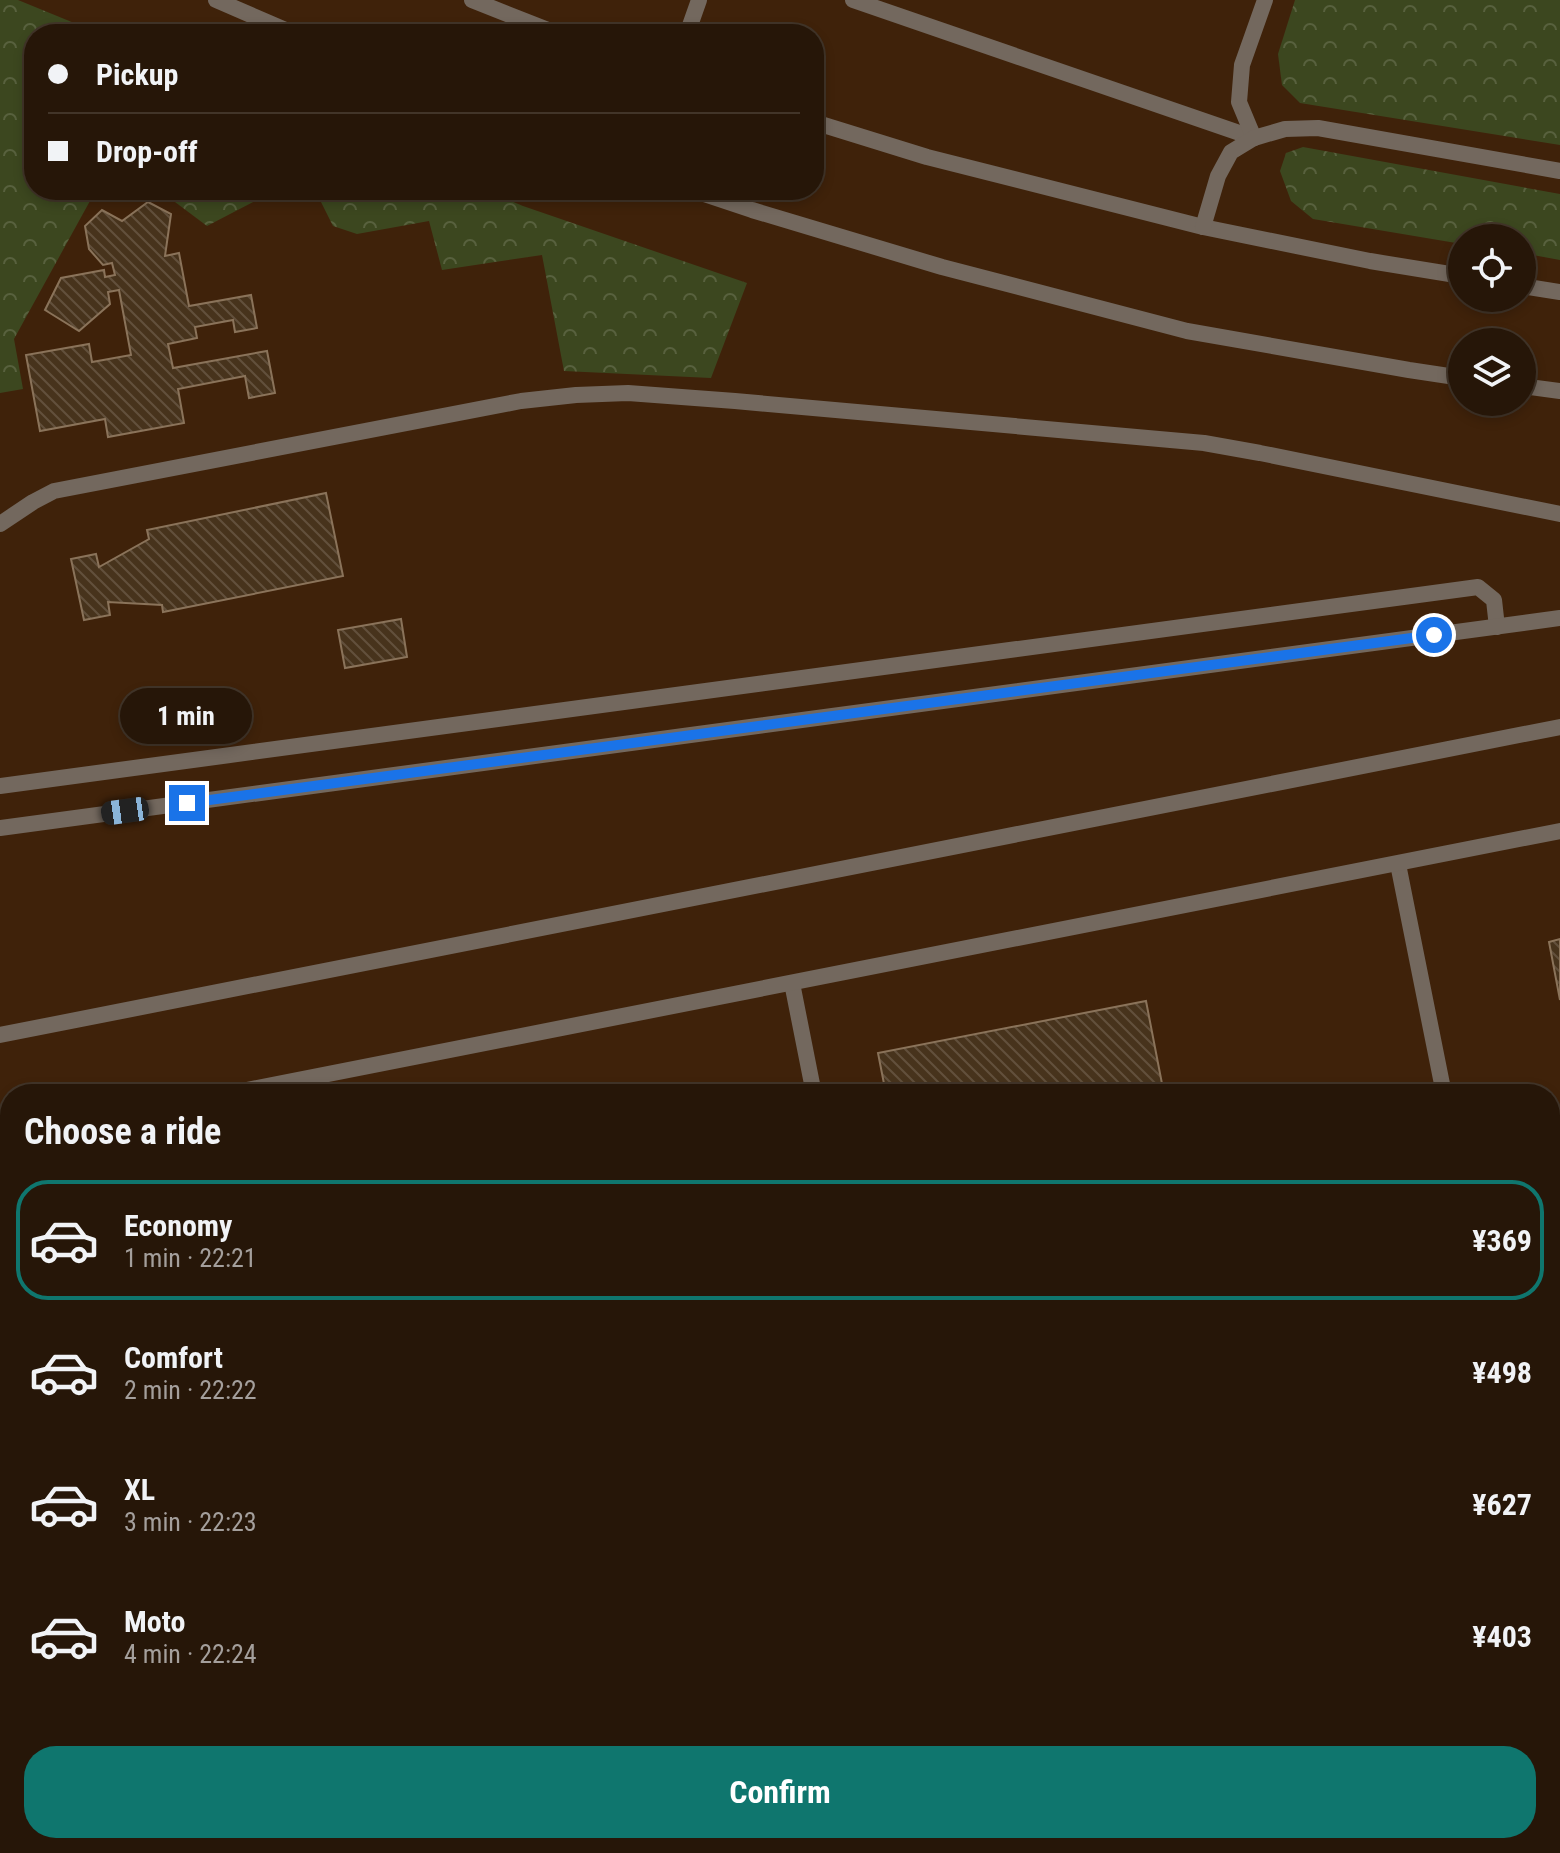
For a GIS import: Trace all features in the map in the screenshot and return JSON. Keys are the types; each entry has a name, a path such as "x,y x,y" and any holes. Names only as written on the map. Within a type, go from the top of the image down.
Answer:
{"lane":[{"path":"216,0 272,24"},
{"path":"472,0 533,24"},
{"path":"691,24 699,0"},
{"path":"853,0 1254,138"},
{"path":"1254,138 1239,102 1242,65 1265,0"},
{"path":"824,125 927,157 1203,227 1448,274"},
{"path":"1203,227 1218,176 1231,152 1254,138 1285,129 1318,128 1560,171"},
{"path":"722,200 942,267 1187,331 1448,376"},
{"path":"1536,288 1560,292"},
{"path":"1536,388 1560,391"},
{"path":"0,524 54,491 521,401 628,393 1204,443 1560,514"},
{"path":"0,786 1478,587 1494,600 1497,627"},
{"path":"0,828 1560,618"},
{"path":"0,1035 1560,727"},
{"path":"278,1084 1560,831"},
{"path":"1398,864 1442,1084"},
{"path":"792,983 812,1084"}],"shaded area":[{"path":"0,0 1560,0 1560,1084 0,1084"}],"green space":[{"path":"0,0 18,0 77,24 24,24 24,200 90,200 14,339 23,389 0,393"},
{"path":"1295,0 1560,0 1560,145 1300,103 1282,85 1278,54"},
{"path":"1303,147 1560,194 1560,260 1536,256 1536,224 1448,224 1448,242 1313,219 1291,201 1280,171 1286,153"},
{"path":"172,200 257,200 207,226"},
{"path":"320,200 509,200 747,283 711,378 564,371 542,255 442,270 429,221 357,234 333,226"}],"building":[{"path":"148,202 171,214 165,256 179,253 189,306 251,295 257,328 235,332 233,320 195,327 197,338 168,344 173,368 267,351 275,393 249,398 245,376 178,389 184,423 108,437 105,419 40,431 26,355 89,344 92,362 131,355 119,290 108,292 110,304 79,331 45,310 61,278 104,270 105,277 115,275 112,263 103,265 89,249 85,226 102,210 122,221"},
{"path":"326,493 343,576 163,612 162,605 108,602 110,615 84,620 71,559 96,554 99,567 149,539 147,530"},
{"path":"401,619 407,657 345,668 338,630"},
{"path":"1560,939 1560,1000 1549,942"},
{"path":"1146,1001 1162,1084 884,1084 878,1053"}],"route":[{"path":"187,803 1434,635"}]}
